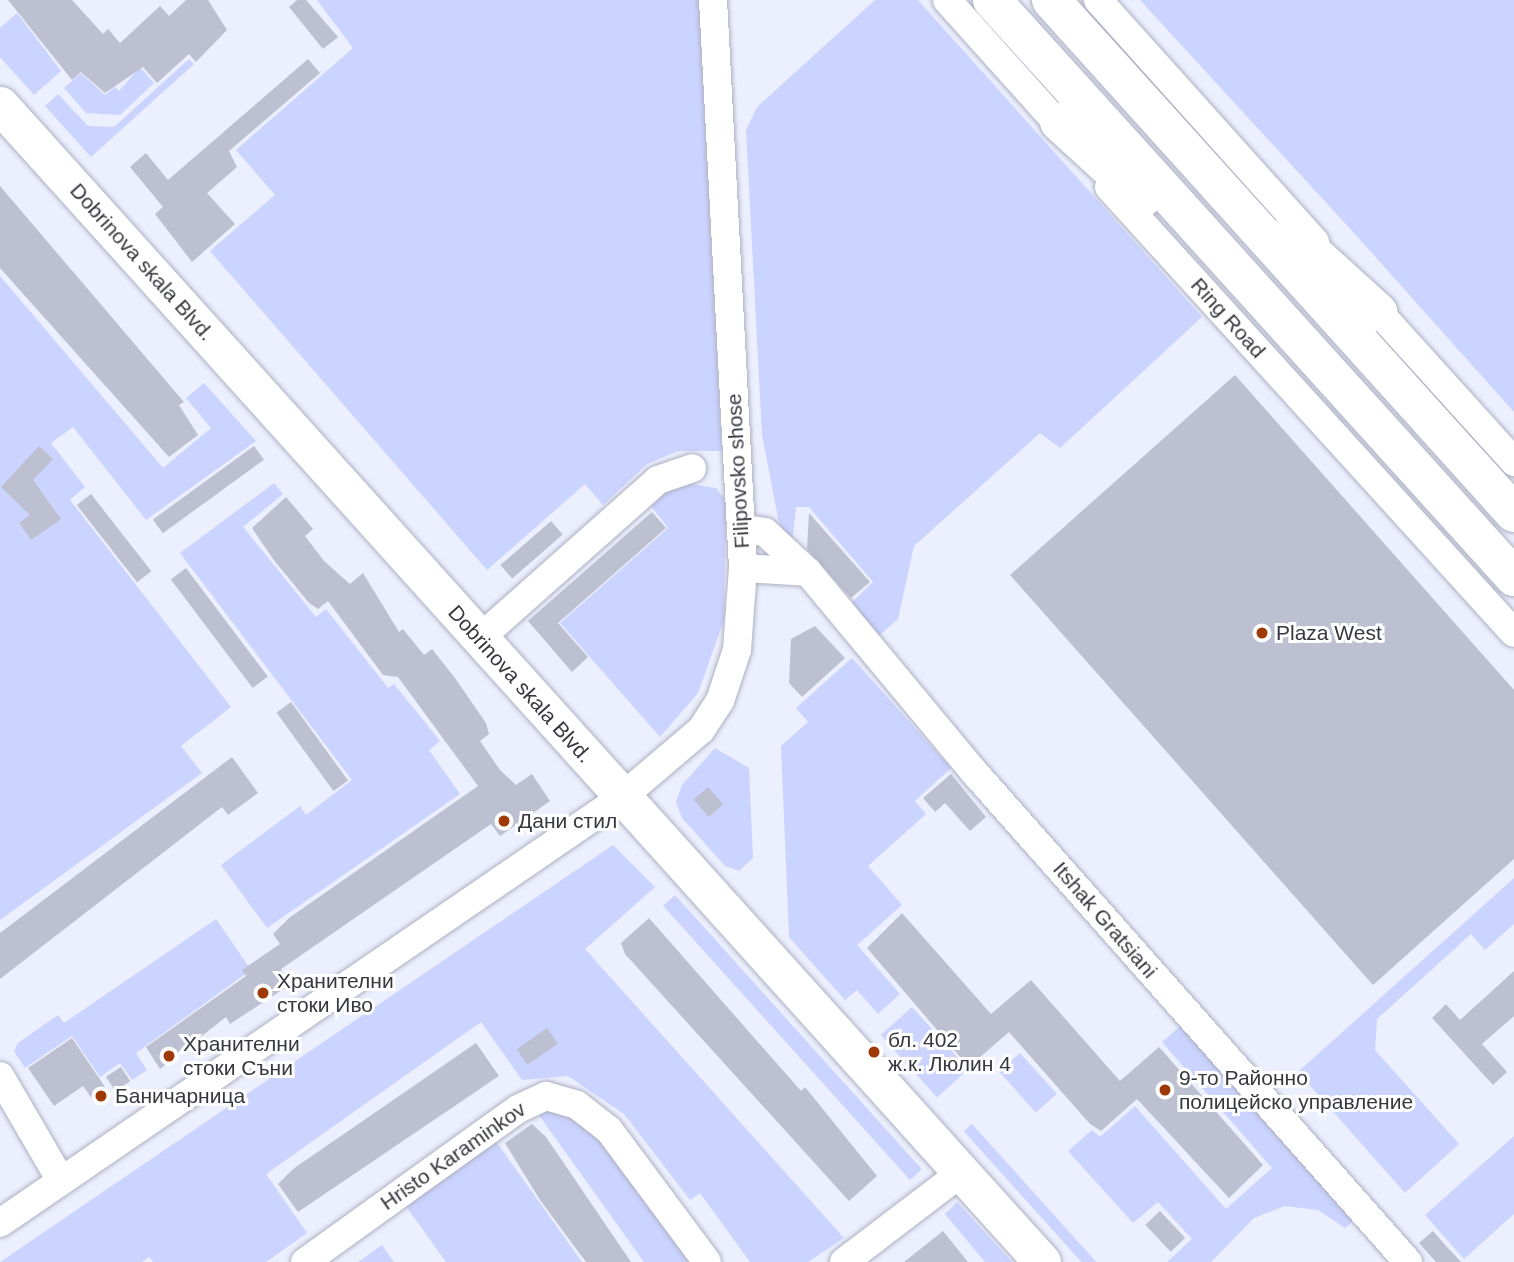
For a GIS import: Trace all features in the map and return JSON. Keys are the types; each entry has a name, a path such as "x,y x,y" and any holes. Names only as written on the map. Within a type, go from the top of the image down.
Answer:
{"highway":[{"name":"Ring Road","path":"992,0 1514,577"},
{"path":"1051,0 1514,513"},
{"path":"1116,74 1378,312"},
{"path":"1059,121 1323,363"}],"main road":[{"name":"Dobrinova skala Blvd.","path":"0,105 621,798 1042,1262"}],"street":[{"name":"Filipovsko shose","path":"0,1223 621,798 701,730 720,701 737,650 743,568 713,0"},
{"name":"Ring Road","path":"947,0 1059,121 1112,190 1514,633"},
{"path":"1098,0 1514,462"},
{"path":"480,638 658,480 692,468"},
{"name":"Itshak Gratsiani","path":"741,529 765,532 808,572 975,773 1408,1262"},
{"path":"743,568 808,572"},
{"path":"0,1076 61,1181"},
{"name":"Hristo Karaminkov","path":"305,1262 518,1109 546,1097 577,1105 609,1130 707,1262"},
{"path":"844,1262 961,1173"}],"shaded area":[{"path":"317,0 699,0 722,451 678,451 647,464 603,505 585,484 487,570 210,251 275,195 236,150 353,48"},
{"path":"875,0 918,0 1202,317 1060,448 1040,433 914,546 898,619 875,639 848,606 873,582 809,507 796,507 792,544 779,523 762,435 746,130 757,107"},
{"path":"1140,0 1514,0 1514,412 1354,233"},
{"path":"17,13 61,71 34,95 0,57 0,28"},
{"path":"189,59 194,64 91,157 45,106 58,94 88,126 114,127"},
{"path":"140,67 154,83 120,115 86,113 64,88 81,73 105,95 115,87 119,91"},
{"path":"0,276 163,468 211,428 186,398 204,383 256,441 146,520 73,427 51,443 85,487 70,500 231,707 181,746 202,773 0,920"},
{"path":"274,483 283,494 243,527 316,617 326,609 388,688 394,684 440,741 429,750 460,794 267,928 221,865 300,806 306,815 352,780 180,553"},
{"path":"691,484 716,488 726,501 724,620 698,693 660,737 560,623 668,528 651,506 666,492"},
{"path":"852,658 951,768 915,801 926,814 868,866 902,905 857,945 900,994 878,1014 857,990 845,1000 789,937 781,746 808,722 796,708"},
{"path":"715,748 749,768 753,858 739,871 725,866 682,818 676,802 682,785"},
{"path":"613,845 655,887 585,949 844,1238 808,1262 750,1262 700,1193 690,1200 624,1114 568,1076 522,1080 481,1022 266,1174 307,1233 266,1262 153,1262 149,1257 142,1262 0,1262"},
{"path":"1514,878 1514,924 1485,950 1471,934 1377,1019 1375,1050 1459,1144 1405,1193 1298,1072"},
{"path":"675,895 922,1169 910,1180 663,906"},
{"path":"216,919 251,970 136,1053 147,1070 132,1080 120,1063 100,1077 72,1036 25,1068 14,1051 18,1043 58,1015 64,1023"},
{"path":"912,1007 968,1069 937,1098 881,1035"},
{"path":"1183,1024 1356,1218 1345,1228 1318,1210 1285,1206 1254,1218 1211,1262 1167,1262 1192,1239 1158,1202 1133,1223 1068,1151 1092,1130 1100,1137 1135,1106 1226,1209 1272,1168 1162,1042"},
{"path":"1020,1053 1057,1094 1036,1113 999,1072"},
{"path":"549,1106 586,1119 689,1262 644,1262 536,1111"},
{"path":"972,1124 1096,1262 1081,1262 964,1131"},
{"path":"1514,1136 1514,1214 1464,1259 1425,1215"},
{"path":"495,1140 582,1262 446,1262 405,1205"},
{"path":"957,1202 1012,1262 985,1262 945,1214"},
{"path":"382,1245 394,1262 358,1262"}],"building":[{"path":"8,0 72,0 103,34 108,29 120,43 160,6 169,16 186,0 208,0 227,30 196,62 189,54 157,83 143,67 105,93 81,72 72,80"},
{"path":"297,0 306,0 338,37 323,49 289,7"},
{"path":"308,59 320,73 229,151 237,167 207,193 235,224 192,262 155,214 163,207 130,167 146,153 168,180"},
{"path":"0,186 184,402 179,405 198,435 169,457 0,268"},
{"name":"Plaza West","path":"1235,375 1514,690 1514,859 1373,985 1010,575"},
{"path":"39,446 53,459 33,480 61,519 31,540 19,523 30,515 1,487"},
{"path":"254,446 264,460 163,533 153,519"},
{"path":"91,494 151,571 137,582 77,505"},
{"path":"286,497 313,529 305,536 324,561 350,584 363,573 399,632 403,629 424,655 432,649 455,678 486,723 489,734 480,741 500,770 516,785 532,774 550,801 500,836 491,824 281,969 291,984 230,1024 226,1017 160,1069 146,1047 246,976 242,970 280,944 273,934 289,918 478,786 398,677 383,675 328,601 318,609 309,603 252,528"},
{"path":"652,512 666,528 558,623 588,657 572,672 528,621"},
{"path":"809,513 870,582 851,598 807,549"},
{"path":"551,521 563,535 512,579 500,565"},
{"path":"186,568 268,677 253,688 171,579"},
{"path":"815,626 845,658 802,697 789,683 791,639"},
{"path":"291,702 348,780 333,791 276,713"},
{"path":"232,757 258,793 228,815 222,807 0,979 0,933"},
{"path":"951,774 986,817 970,831 945,803 935,812 923,798"},
{"path":"708,787 723,804 709,817 694,799"},
{"path":"902,913 991,1014 1031,980 1120,1081 1159,1047 1263,1165 1229,1198 1137,1099 1101,1131 1090,1124 1009,1032 972,1064 961,1058 867,948"},
{"path":"649,918 801,1091 805,1087 877,1176 849,1201 625,954 621,943"},
{"path":"1514,971 1514,1016 1482,1044 1507,1072 1493,1085 1432,1018 1446,1004 1460,1020"},
{"path":"547,1028 558,1044 528,1065 517,1049"},
{"path":"72,1038 109,1093 95,1103 83,1086 54,1106 28,1068"},
{"path":"476,1043 499,1076 298,1212 278,1184 293,1169"},
{"path":"121,1067 130,1081 115,1091 106,1077"},
{"path":"532,1124 546,1137 631,1262 586,1262 540,1200 505,1143"},
{"path":"1160,1211 1185,1238 1171,1252 1145,1225"},
{"path":"943,1231 968,1262 904,1262"},
{"path":"1433,1231 1461,1262 1436,1262 1419,1243"}],"place":[{"name":"Plaza West","path":"1262,633"},
{"name":"Дани стил","path":"504,821"},
{"name":"Хранителни стоки Иво","path":"263,993"},
{"name":"бл. 402 ж.к. Люлин 4","path":"874,1052"},
{"name":"Хранителни стоки Съни","path":"169,1056"},
{"name":"9-то Районно полицейско управление","path":"1165,1090"},
{"name":"Баничарница","path":"101,1096"}]}
